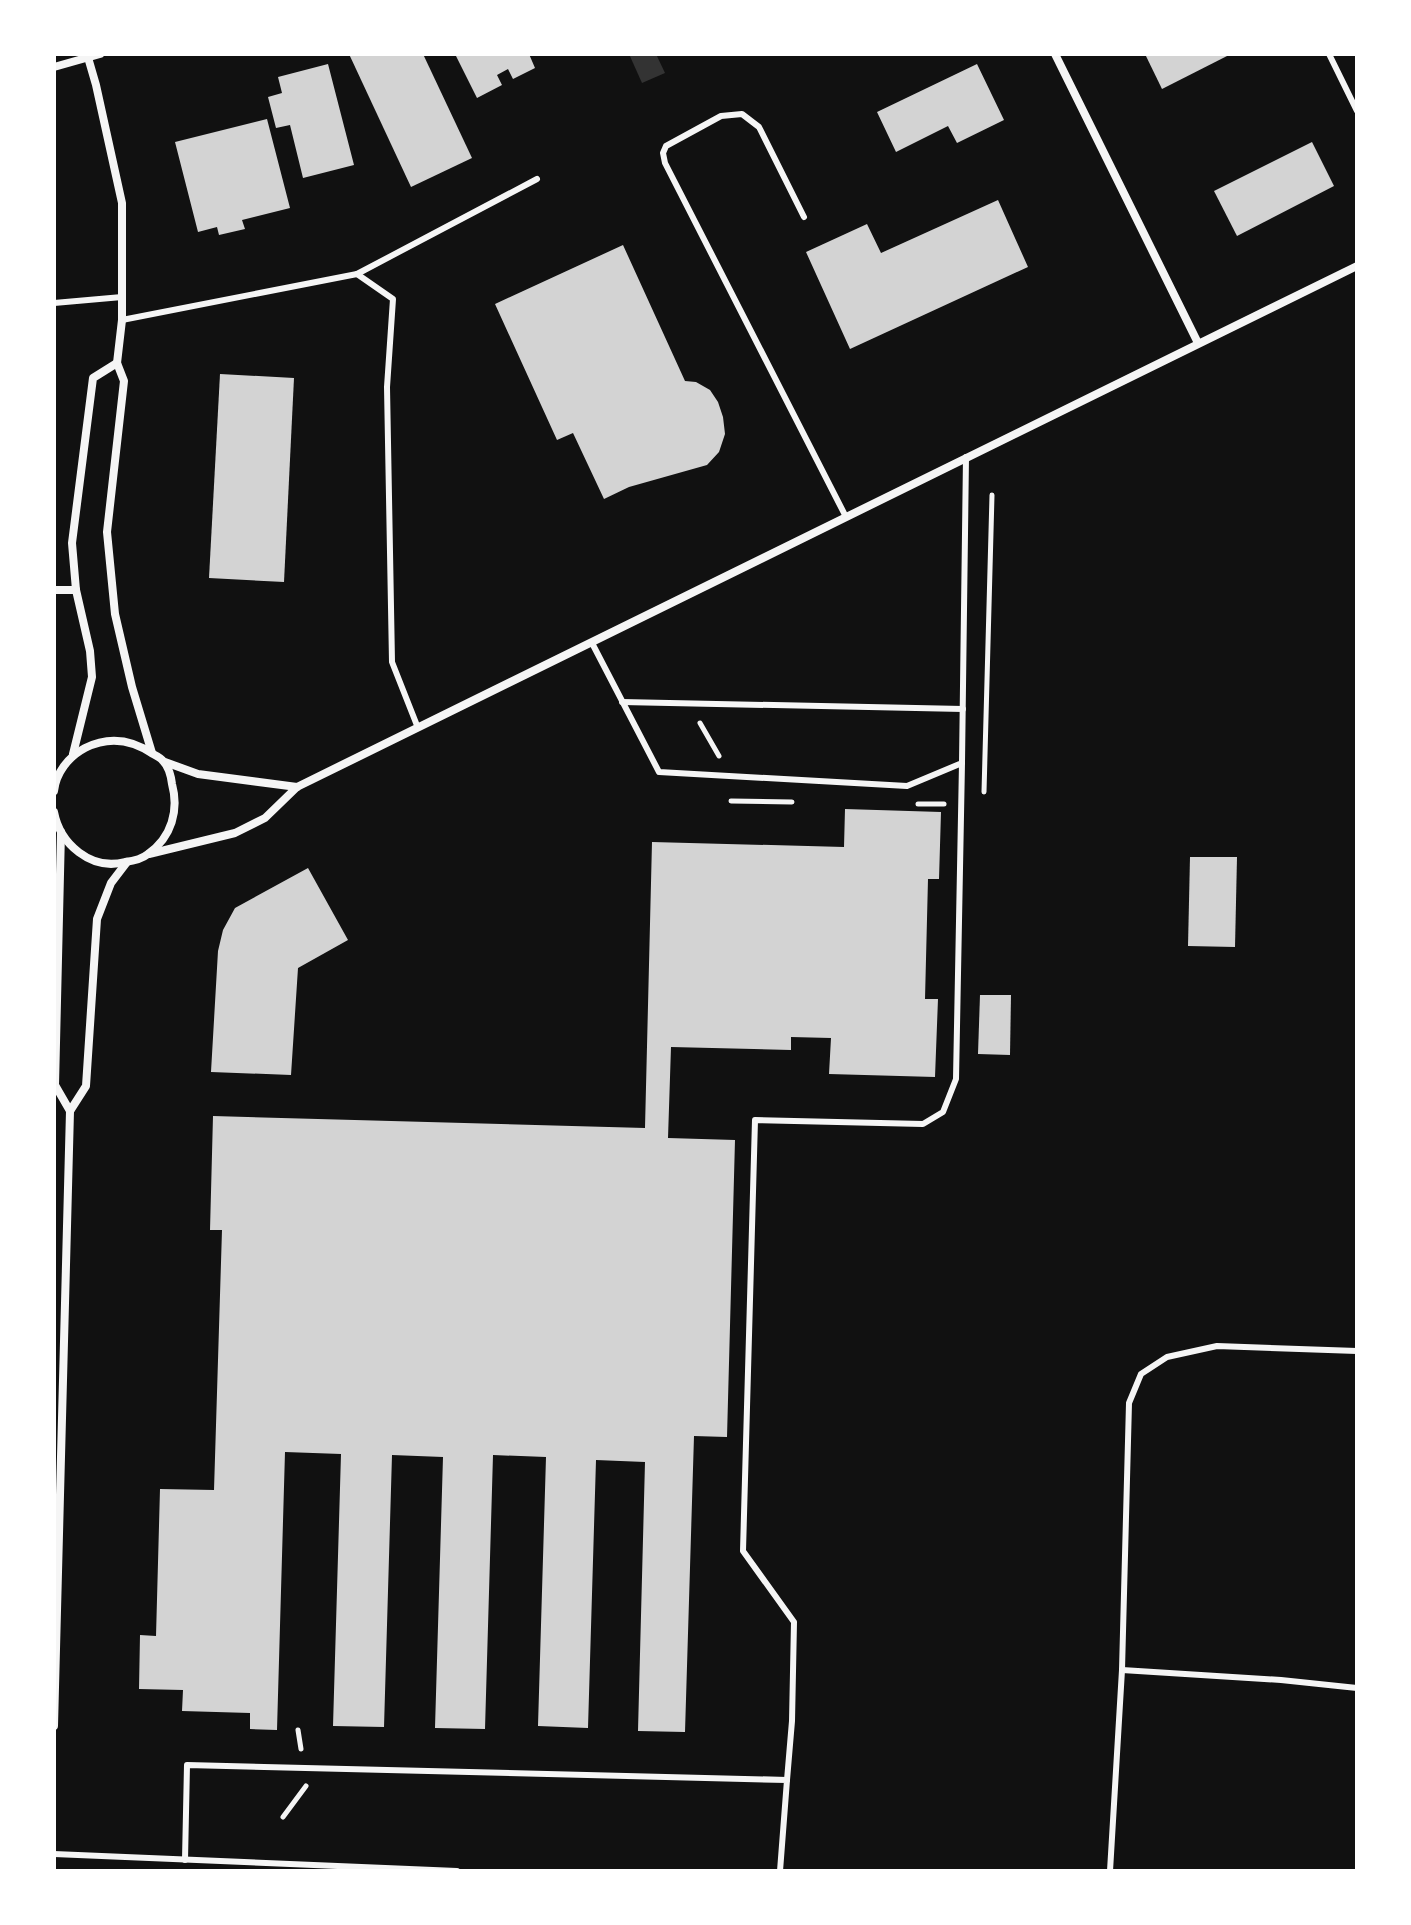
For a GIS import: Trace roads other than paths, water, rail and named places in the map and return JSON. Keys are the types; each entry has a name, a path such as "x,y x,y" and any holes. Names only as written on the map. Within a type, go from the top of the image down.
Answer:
{"street":[{"path":"54,67 100,54"},
{"path":"1055,54 1198,343"},
{"path":"88,56 122,203 122,320 117,363 124,381 107,532 115,614 152,753"},
{"path":"54,812 56,824 66,841 81,854 98,862 118,864 235,833 265,818 297,787 1357,266"},
{"path":"73,754 92,677 88,638 76,590 72,543 93,378 117,363"},
{"path":"54,590 76,590"},
{"path":"54,791 64,765 73,754 99,741 120,740 141,746 165,762 198,774 297,787"},
{"path":"149,854 167,835 174,817 176,797 165,762"},
{"path":"61,832 55,1085 70,1111"},
{"path":"54,1726 70,1111 86,1086 97,919 111,883 127,862"}],"lane":[{"path":"1329,54 1357,111"},
{"path":"804,217 759,127 742,114 721,116 666,146 663,153 665,163 846,517"},
{"path":"122,320 357,274 537,179"},
{"path":"357,274 393,299 387,387 392,662 418,728"},
{"path":"54,303 122,297"},
{"path":"780,1871 792,1721 794,1622 743,1551 755,1120 923,1124 943,1112 956,1079 966,457"},
{"path":"592,643 659,772 907,786 962,763"},
{"path":"622,702 963,709"},
{"path":"1110,1871 1122,1670 1129,1403 1141,1374 1167,1357 1217,1346 1357,1351"},
{"path":"1122,1670 1357,1688"},
{"path":"185,1860 187,1765 787,1780"},
{"path":"54,1854 457,1871"},
{"path":"221,1861 222,1871"}]}
